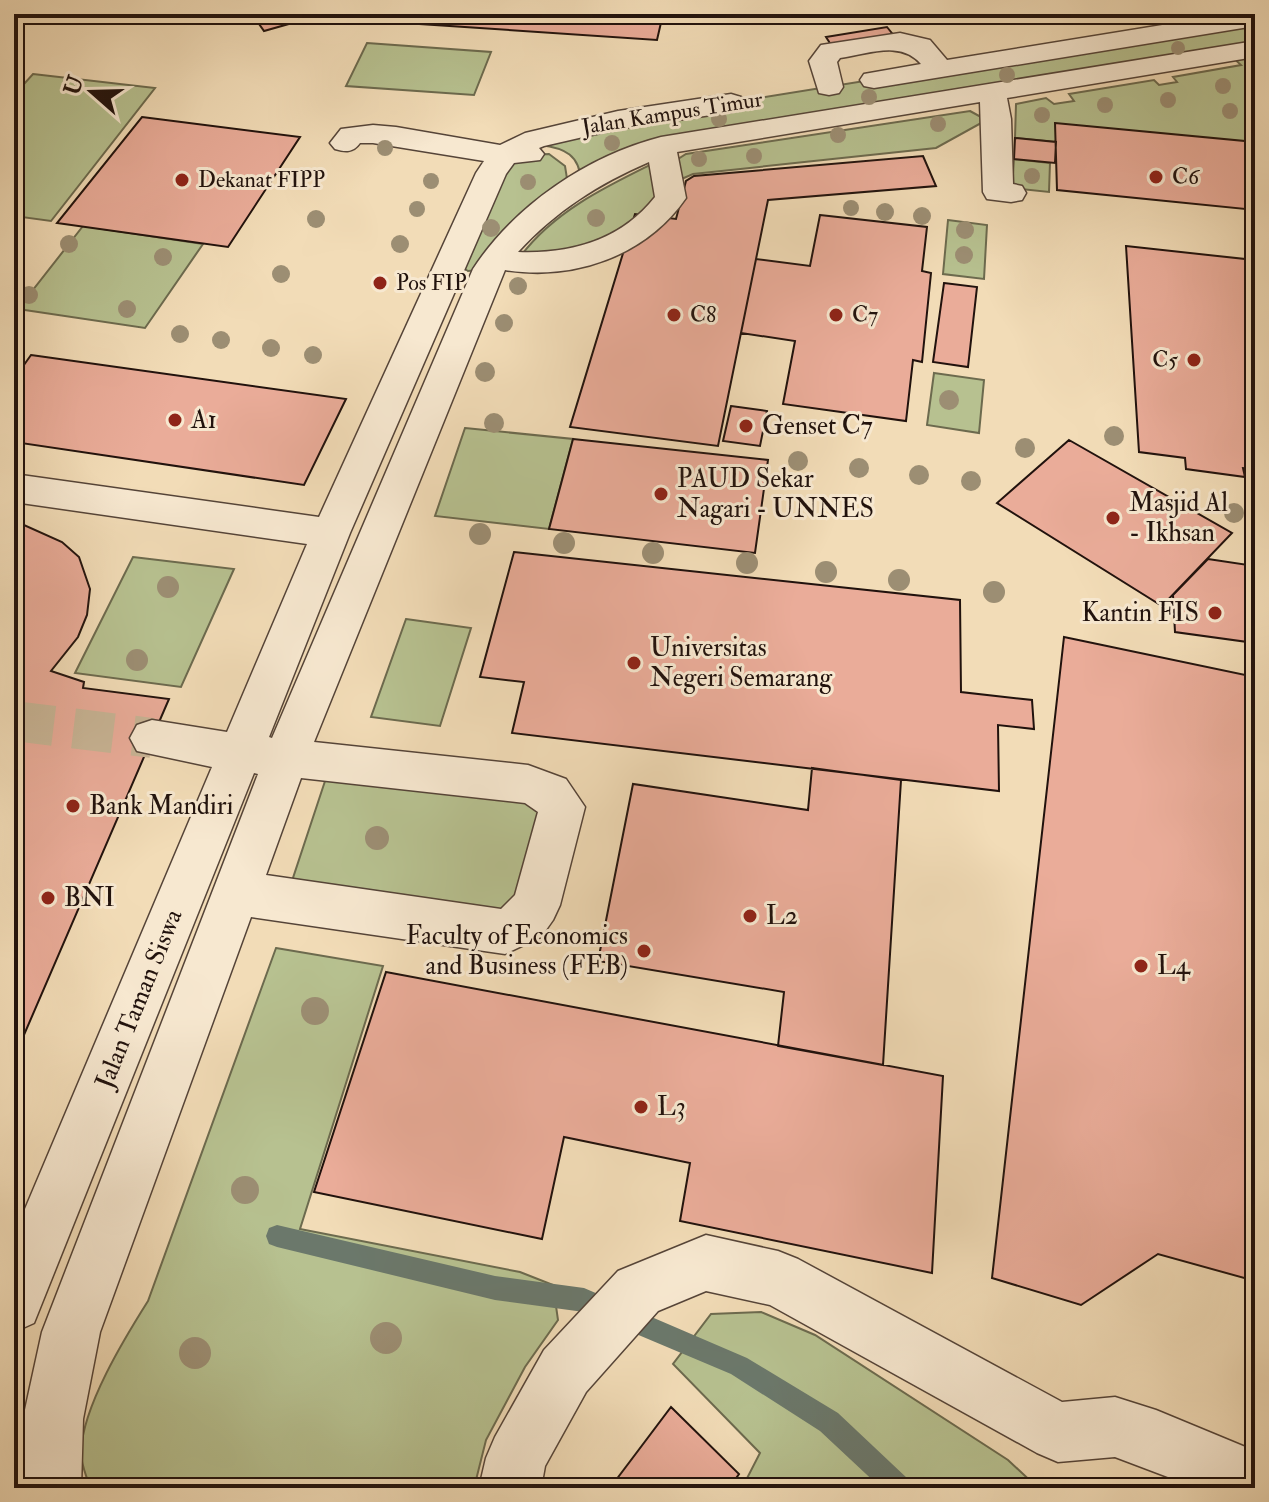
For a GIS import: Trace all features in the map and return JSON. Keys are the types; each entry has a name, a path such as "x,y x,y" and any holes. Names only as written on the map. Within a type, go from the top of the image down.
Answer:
{"street":[{"path":"816,89 1255,18"},
{"path":"1242,52 1255,76"},
{"name":"Jalan Kampus Timur","path":"262,756 357,579 496,259 512,236 569,191 615,165 661,146 1242,52"},
{"path":"992,92 997,119 998,192 1011,193"},
{"name":"Jalan Kampus Timur","path":"504,156 519,145 566,131 762,98"},
{"path":"345,143 351,135 388,134 504,156 534,153 560,158 568,176 569,191"},
{"path":"496,259 516,264 563,263 605,248 648,226 671,198 661,146"},
{"path":"14,488 331,533 491,173 504,156"},
{"name":"Jalan Taman Siswa","path":"14,1303 262,756 263,695 331,533"},
{"path":"152,738 262,756 528,784 550,793 562,807 536,905 524,921 505,932 237,893"},
{"path":"50,1488 53,1419 71,1332 237,893 262,756"},
{"path":"510,1488 516,1458 565,1371 638,1291 706,1263 778,1279 1058,1432 1115,1427 1156,1440 1255,1482"}],"green space":[{"path":"795,14 994,14 843,23 797,19"},
{"path":"1255,18 1255,142 1056,142 1015,138 1016,104 1046,98 1054,104 1074,101 1069,94 1154,80 1159,85 1177,82 1173,77 1241,65 1229,54 735,132 581,182 578,165 570,154 540,145 654,115"},
{"path":"367,43 491,52 474,95 346,86"},
{"path":"33,74 155,88 51,221 14,216 14,95"},
{"path":"970,111 981,117 983,122 936,148 693,174 677,181 675,161 686,154"},
{"path":"549,154 565,166 569,191 489,269 468,271 452,261 504,156"},
{"path":"1014,159 1050,163 1049,192 1012,188"},
{"path":"654,163 660,199 653,211 590,250 520,257 548,227 581,202"},
{"path":"948,220 987,225 984,279 943,274"},
{"path":"83,226 203,244 145,328 18,309"},
{"path":"934,373 984,380 979,433 927,425"},
{"path":"465,428 573,439 549,529 435,516"},
{"path":"133,557 234,569 181,687 75,673"},
{"path":"406,619 471,628 440,726 371,717"},
{"path":"328,772 544,803 512,911 290,887"},
{"path":"276,948 383,966 300,1229 520,1272 553,1285 558,1320 525,1367 486,1440 474,1488 90,1488 81,1455 89,1414 106,1373 148,1301"},
{"path":"761,1312 815,1335 1008,1460 1038,1488 742,1488 760,1453 673,1364 711,1314"}],"building":[{"path":"252,14 324,14 264,31"},
{"path":"348,14 663,14 657,40 345,19"},
{"path":"887,27 895,37 833,48 826,37"},
{"name":"Dekanat FIPP","path":"142,117 300,137 228,247 57,223"},
{"name":"C6","path":"1055,123 1255,142 1255,210 1057,190"},
{"path":"1015,138 1056,142 1055,163 1014,159"},
{"name":"C8","path":"923,156 936,186 768,200 718,446 570,427 635,214 676,219 686,181 694,176"},
{"name":"C7","path":"820,215 927,227 922,271 931,273 922,362 913,360 906,421 783,404 795,341 741,333 756,259 810,266"},
{"name":"C5","path":"1126,246 1254,260 1255,469 1243,468 1245,477 1186,469 1185,458 1139,452"},
{"path":"944,283 977,287 968,367 933,362"},
{"name":"A1","path":"31,355 346,399 304,485 14,442 14,379"},
{"name":"Genset C7","path":"731,406 767,411 760,446 723,441"},
{"name":"PAUD Sekar Nagari - UNNES","path":"573,439 768,460 755,553 549,529"},
{"name":"Masjid Al - Ikhsan","path":"1069,440 1232,533 1162,606 997,503"},
{"name":"BNI","path":"14,525 24,525 62,542 79,557 90,589 87,615 78,637 51,671 84,682 83,688 169,699 14,1058"},
{"path":"514,552 960,600 961,692 1032,700 1034,729 998,725 999,791 512,733 524,682 480,677"},
{"name":"Kantin FIS","path":"1208,559 1255,566 1255,643 1175,632 1173,595"},
{"name":"L4","path":"1064,637 1255,677 1255,1281 1158,1254 1081,1305 992,1278"},
{"name":"L2","path":"812,768 901,780 883,1065 778,1046 784,992 598,961 633,784 808,810"},
{"name":"L3","path":"386,972 943,1076 932,1273 680,1221 690,1163 564,1137 542,1239 314,1192"},
{"path":"671,1407 739,1474 729,1488 610,1488"}],"waterway":[{"path":"277,1236 495,1288 584,1300 739,1366 829,1422 899,1488"}],"tunnel":[{"path":"14,721 152,738"}],"place":[{"name":"C6","path":"1156,177"},
{"name":"Dekanat FIPP","path":"182,180"},
{"name":"Pos FIP","path":"380,283"},
{"name":"C8","path":"674,315"},
{"name":"C7","path":"836,315"},
{"name":"C5","path":"1194,360"},
{"name":"A1","path":"175,420"},
{"name":"Genset C7","path":"746,426"},
{"name":"PAUD Sekar Nagari - UNNES","path":"661,494"},
{"name":"Masjid Al - Ikhsan","path":"1113,518"},
{"name":"Kantin FIS","path":"1215,613"},
{"name":"Universitas Negeri Semarang","path":"634,663"},
{"name":"Bank Mandiri","path":"73,806"},
{"name":"BNI","path":"48,898"},
{"name":"L2","path":"750,916"},
{"name":"Faculty of Economics and Business (FEB)","path":"644,951"},
{"name":"L4","path":"1141,966"},
{"name":"L3","path":"641,1107"}]}
